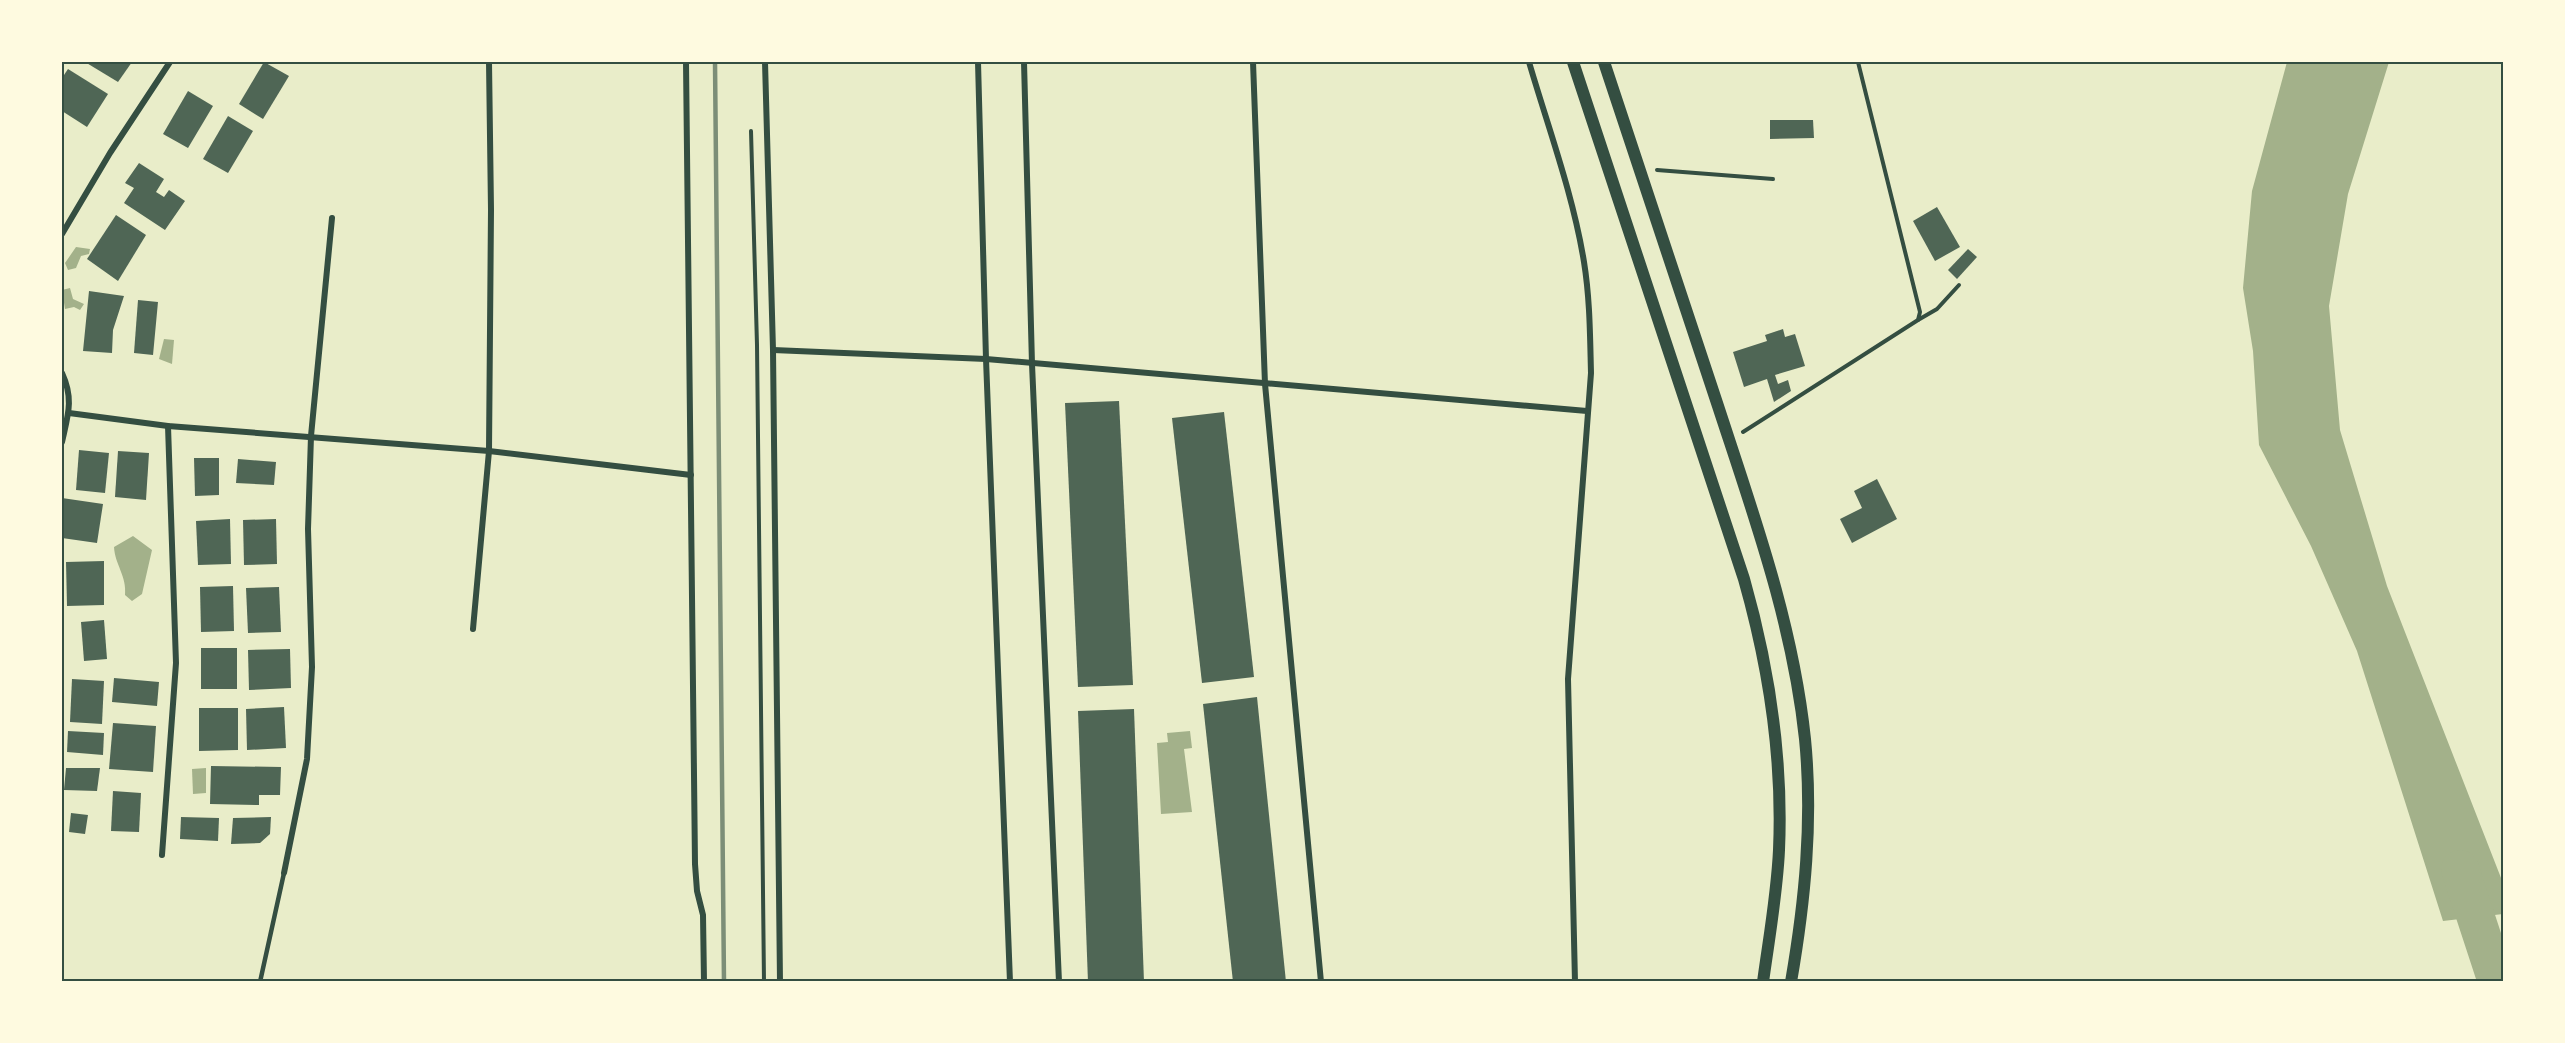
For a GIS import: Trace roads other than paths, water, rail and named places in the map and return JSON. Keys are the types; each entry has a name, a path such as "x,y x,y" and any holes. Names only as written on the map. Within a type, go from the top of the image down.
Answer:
{"main road":[{"path":"1574,62 1741,567 1757,624 1774,727 1779,813 1776,890 1763,981"},
{"path":"1604,62 1730,441 1782,608 1799,689 1805,741 1807,856 1801,924 1791,981"}],"street":[{"path":"62,234 110,153 170,62"},
{"path":"473,629 489,451 491,210 489,62"},
{"path":"686,62 695,864 697,891 703,915 704,981"},
{"path":"765,62 773,350 780,981"},
{"path":"978,62 986,359 1011,981"},
{"path":"1024,62 1032,364 1059,981"},
{"path":"1253,62 1265,384 1321,981"},
{"path":"1529,62 1576,225 1584,261 1590,331 1591,373 1568,679 1575,981"},
{"path":"284,873 307,759 312,667 308,529 311,436 332,219"},
{"path":"773,350 986,359 1587,411"},
{"path":"62,373 69,390 69,413 62,442"},
{"path":"69,413 168,426 489,451 691,475"},
{"path":"162,855 176,663 168,426"}],"lane":[{"path":"260,981 284,873"}],"waterway":[{"path":"2460,869 2497,982"}],"railway":[{"path":"715,62 724,982"}]}
